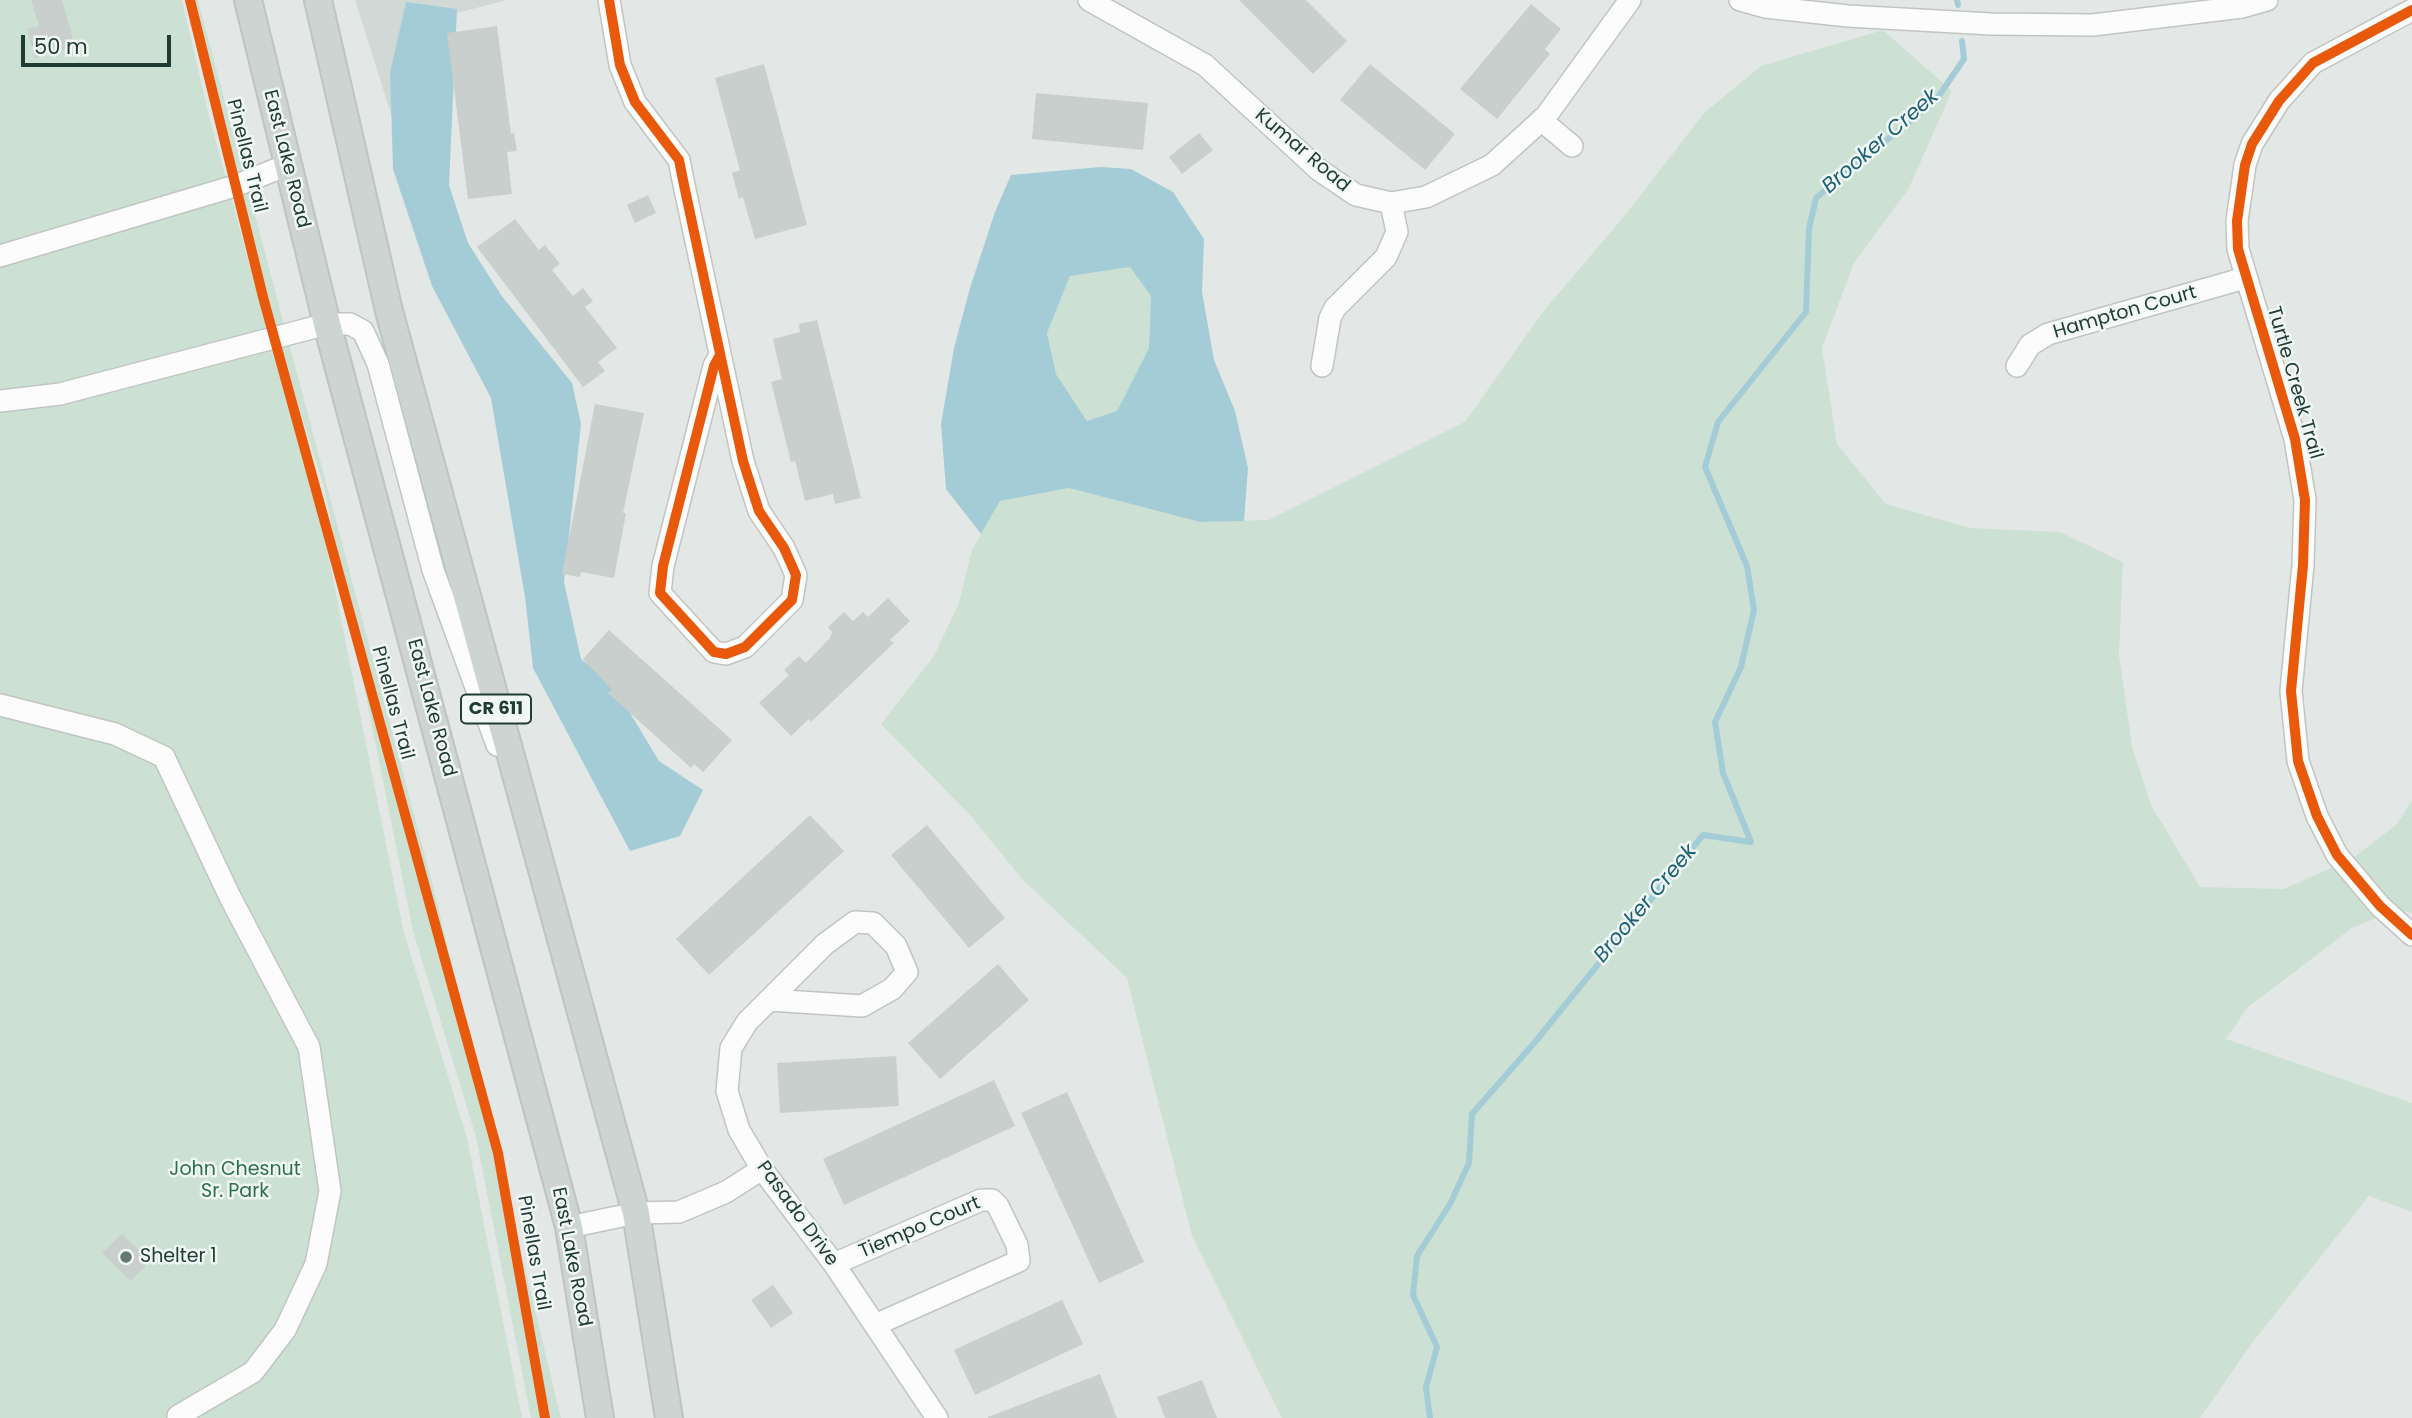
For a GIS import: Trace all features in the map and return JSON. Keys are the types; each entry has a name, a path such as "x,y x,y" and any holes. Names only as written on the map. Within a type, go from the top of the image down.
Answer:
{"main road":[{"name":"East Lake Road","path":"248,0 327,324 569,1227 600,1418"},
{"name":"CR 611","path":"318,0 389,311 532,842 636,1213 669,1418"}],"street":[{"path":"610,0 620,65 635,102 678,160 743,461 755,498 796,575 792,600 745,647 726,654 714,652 660,593 663,566 714,366 720,355"},
{"name":"Kumar Road","path":"1089,0 1205,65 1319,170 1356,195 1391,203 1426,197 1492,165 1541,120 1630,0"},
{"path":"1740,0 1765,6 1848,16 1990,24 2093,26 2242,7 2267,0"},
{"name":"Turtle Creek Trail","path":"2412,10 2313,63 2265,121 2245,165 2239,201 2238,249 2295,439 2305,499 2303,565 2291,691 2298,761 2317,816 2337,855 2379,906 2412,935"},
{"path":"1541,120 1572,146"},
{"path":"0,256 236,187 287,165"},
{"path":"1322,366 1330,318 1335,308 1386,257 1397,232 1391,203"},
{"name":"Hampton Court","path":"2017,366 2030,345 2048,334 2245,278"},
{"path":"0,401 61,394 327,324 350,324 363,331 372,348 433,570 532,842"},
{"path":"0,705 115,734 164,757 230,897 309,1048 330,1191 316,1264 285,1330 253,1372 177,1417"},
{"name":"Pasado Drive","path":"769,1000 862,1006 891,989 907,972 897,946 873,923 855,922 825,944 769,1000 747,1022 731,1048 727,1091 739,1130 762,1169 834,1264 936,1418"},
{"path":"569,1227 636,1213 679,1212 726,1192 762,1169"},
{"name":"Tiempo Court","path":"834,1264 981,1200 992,1200 998,1206 1017,1245 1019,1261 876,1325"}],"shaded area":[{"path":"355,0 507,0 457,13 457,9 390,73 392,117"}],"green space":[{"name":"John Chesnut Sr. Park","path":"0,0 182,0 210,120 283,387 315,489 404,933 467,1138 522,1418 0,1418"},
{"path":"192,0 198,0 432,882 561,1418 531,1418 476,1137 413,931 324,487 292,385 219,118"},
{"path":"1883,30 1952,91 1909,188 1854,263 1822,348 1837,444 1886,504 1970,528 2060,532 2123,562 2119,655 2132,746 2151,805 2200,887 2284,889 2333,867 2376,918 2352,928 2247,1008 2226,1039 2412,1103 2412,1212 2369,1196 2252,1343 2200,1418 1282,1418 1192,1236 1127,978 1022,879 970,815 881,724 934,656 959,603 972,550 1000,501 1069,488 1199,522 1269,520 1465,422 1543,312 1630,209 1704,113 1761,66"},
{"path":"1130,267 1151,296 1149,348 1117,411 1087,421 1056,374 1047,333 1070,276"},
{"path":"2412,800 2412,913 2398,909 2386,898 2353,858 2397,824"}],"water":[{"path":"406,2 457,9 449,185 468,243 501,295 572,383 581,424 564,582 581,659 612,683 659,761 703,790 680,836 630,851 533,668 525,597 491,398 432,286 393,169 390,73"},
{"path":"1101,167 1131,169 1173,192 1204,239 1202,292 1214,360 1235,411 1248,468 1244,521 1200,522 1069,488 1000,501 981,534 946,489 941,424 954,348 995,212 1011,175","holes":["1130,267 1151,296 1149,348 1117,411 1087,421 1056,374 1047,333 1070,276"]}],"building":[{"path":"31,0 62,0 75,46 35,58 27,29 39,26"},
{"path":"1239,0 1306,0 1347,41 1313,74"},
{"path":"1531,4 1561,29 1545,49 1550,54 1497,119 1460,89"},
{"path":"497,26 511,134 514,133 517,151 507,152 512,194 468,199 447,33"},
{"path":"764,64 807,225 755,239 743,197 739,199 732,173 740,170 715,78"},
{"path":"1370,64 1455,134 1425,170 1340,100"},
{"path":"1036,93 1148,103 1143,150 1032,139"},
{"path":"1199,133 1213,150 1182,174 1169,157"},
{"path":"648,195 656,213 635,223 627,205"},
{"path":"515,219 539,250 545,245 560,264 552,270 573,296 583,288 593,301 585,307 617,348 598,362 605,371 583,387 477,247"},
{"path":"817,320 861,498 835,504 833,494 805,501 795,461 791,462 771,382 782,379 773,339 800,332 799,324"},
{"path":"595,404 644,413 623,513 626,513 614,578 581,572 580,577 562,574"},
{"path":"888,598 910,621 890,640 894,643 811,722 809,719 791,736 759,703 789,675 784,670 799,656 806,663 830,638 832,632 828,627 844,612 853,621 863,612 868,617"},
{"path":"609,630 732,740 703,772 694,764 691,768 608,693 612,690 583,659"},
{"path":"810,815 844,851 709,975 676,939"},
{"path":"927,825 1005,918 969,948 891,855"},
{"path":"998,964 1029,1000 940,1079 908,1043"},
{"path":"896,1056 899,1106 780,1113 777,1063"},
{"path":"994,1080 1015,1126 844,1205 823,1159"},
{"path":"1067,1092 1144,1262 1099,1283 1021,1113"},
{"name":"Shelter 1","path":"122,1234 150,1261 131,1281 102,1253"},
{"path":"773,1285 793,1313 771,1328 751,1300"},
{"path":"1062,1300 1083,1344 975,1395 954,1350"},
{"path":"1100,1374 1117,1418 988,1418 988,1417"},
{"path":"1202,1380 1217,1418 1165,1418 1157,1397"}],"waterway":[{"name":"Brooker Creek","path":"1957,0 1958,5"},
{"name":"Brooker Creek","path":"1430,1418 1426,1387 1437,1347 1413,1295 1417,1256 1450,1204 1469,1163 1472,1114 1535,1042 1703,835 1751,842 1723,773 1715,722 1741,667 1754,610 1747,566 1705,467 1718,422 1806,312 1809,229 1816,198 1936,100 1964,59 1962,41"}],"cycle path":[{"name":"Pinellas Trail","path":"190,0 263,297 498,1153 545,1418"},
{"path":"609,0 620,65 635,102 679,160 743,461 759,511 784,548 796,575 792,600 745,647 726,654 714,652 660,593 663,566 714,366 720,355"},
{"path":"2412,10 2313,63 2279,101 2252,144 2245,165 2237,221 2238,249 2295,439 2305,500 2303,565 2291,691 2298,761 2317,816 2337,855 2380,906 2412,935"}],"place":[{"name":"Shelter 1","path":"126,1257"}]}
